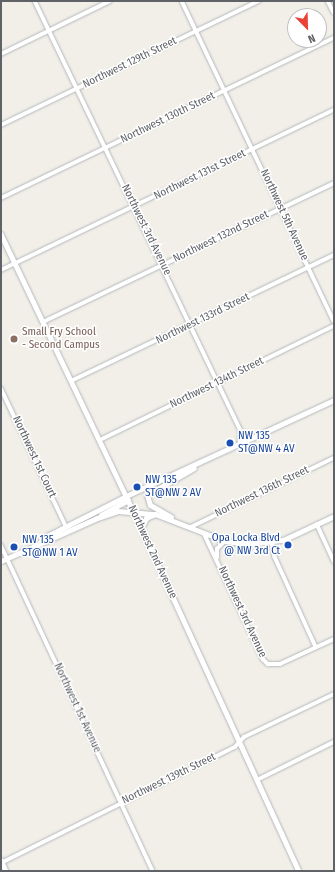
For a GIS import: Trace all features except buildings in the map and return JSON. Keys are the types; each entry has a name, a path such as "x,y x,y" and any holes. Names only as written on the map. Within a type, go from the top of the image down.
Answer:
{"main road":[{"path":"39,543 45,536 334,400"},
{"path":"199,464 147,495 150,505 176,520 225,541 249,544 272,543 334,516"},
{"path":"1,562 39,543 47,542 97,518 127,498"},
{"path":"97,518 118,512 133,511 155,514 176,520"},
{"path":"141,528 146,518 155,514"}],"street":[{"name":"Northwest 3rd Avenue","path":"35,1 241,430"},
{"path":"1,54 110,1"},
{"name":"Northwest 5th Avenue","path":"182,1 334,321"},
{"name":"Northwest 129th Street","path":"1,125 259,1"},
{"path":"328,1 334,13"},
{"name":"Northwest 130th Street","path":"1,198 334,38"},
{"name":"Northwest 131st Street","path":"1,270 334,110"},
{"name":"Northwest 132nd Street","path":"43,322 334,183"},
{"name":"Northwest 2nd Avenue","path":"1,234 100,440 299,871"},
{"name":"Northwest 133rd Street","path":"71,381 334,255"},
{"name":"Northwest 134th Street","path":"100,440 334,326"},
{"name":"Northwest 1st Court","path":"1,388 66,526"},
{"path":"239,446 241,430 255,438"},
{"name":"Northwest 136th Street","path":"191,527 334,458"},
{"path":"317,524 334,561"},
{"name":"Northwest 3rd Avenue","path":"203,532 263,659 268,664 280,664 316,647"},
{"name":"Northwest 3rd Avenue","path":"217,559 217,549 225,541"},
{"path":"272,543 275,557 316,647 334,639"},
{"name":"Northwest 1st Avenue","path":"1,545 153,871"},
{"name":"Northwest 139th Street","path":"1,862 235,747 239,742 334,694"},
{"path":"257,780 334,742"},
{"path":"1,862 6,871"}],"place":[{"name":"Small Fry School - Second Campus","path":"14,339"},
{"name":"NW 135 ST@NW 4 AV","path":"230,443"},
{"name":"NW 135 ST@NW 2 AV","path":"137,487"},
{"name":"Opa Locka Blvd @ NW 3rd Ct","path":"288,545"},
{"name":"NW 135 ST@NW 1 AV","path":"14,547"}]}
